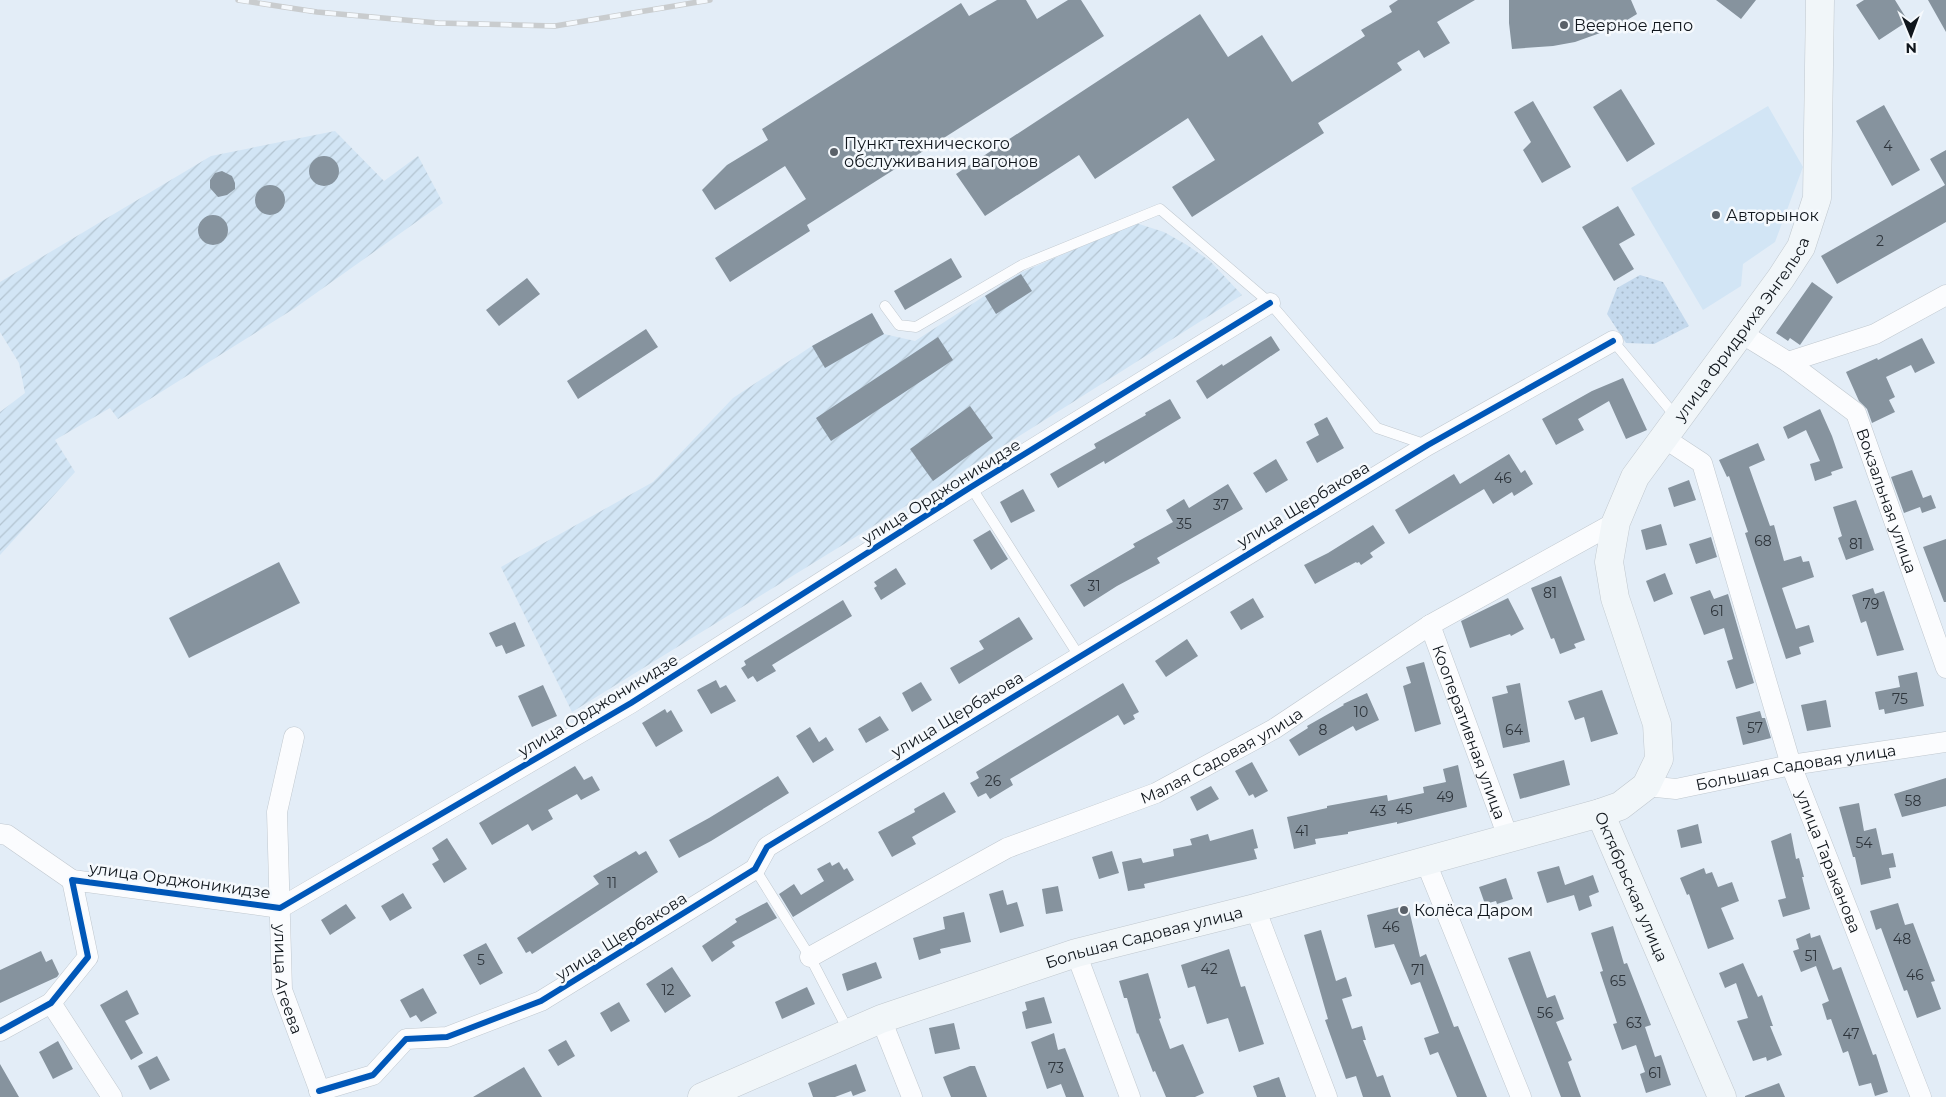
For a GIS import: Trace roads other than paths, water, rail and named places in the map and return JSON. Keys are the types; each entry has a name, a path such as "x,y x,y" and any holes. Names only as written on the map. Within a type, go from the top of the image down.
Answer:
{"main road":[{"name":"улица Фридриха Энгельса","path":"1616,522 1635,478 1781,278 1801,247 1817,198 1820,0"},
{"name":"Октябрьская улица","path":"1616,522 1610,562 1615,598 1657,724 1659,759 1646,786 1620,806 1600,813 1722,1097"},
{"name":"Большая Садовая улица","path":"703,1097 881,1019 1076,954 1254,908 1600,813"}],"street":[{"path":"1788,362 1875,334 1946,295"},
{"name":"улица Орджоникидзе","path":"0,1031 51,1002 88,957 72,880 280,908 631,703 971,487 1270,303"},
{"name":"Вокзальная улица","path":"1741,333 1788,362 1856,413 1946,668"},
{"name":"улица Щербакова","path":"320,1094 373,1075 406,1039 447,1037 541,1002 755,869 767,847 1428,445 1613,341"},
{"name":"улица Тараканова","path":"1671,428 1702,463 1791,765 1922,1097"},
{"name":"Малая Садовая улица","path":"810,957 1007,848 1156,793 1274,729 1430,625 1616,522"},
{"name":"Кооперативная улица","path":"1430,625 1508,838"},
{"name":"улица Агеева","path":"294,737 277,812 282,990 320,1094"},
{"name":"Большая Садовая улица","path":"1646,786 1676,789 1791,765 1946,742"},
{"path":"0,834 7,835 72,880"},
{"path":"1425,860 1521,1097"},
{"path":"1254,908 1327,1097"},
{"path":"1076,954 1130,1097"},
{"path":"51,1002 112,1097"},
{"path":"881,1019 912,1097"}],"lane":[{"path":"885,306 899,325 916,327 1022,265 1160,210 1270,303 1377,428 1428,445"},
{"path":"1613,341 1671,428"},
{"path":"971,487 1079,656"},
{"path":"755,869 810,957 849,1033"}],"railway":[{"path":"238,0 317,12 438,23 555,26 710,0"}],"place":[{"name":"Веерное депо","path":"1564,25"},
{"name":"Пункт технического обслуживания вагонов","path":"834,152"},
{"name":"Авторынок","path":"1716,215"},
{"name":"Колёса Даром","path":"1404,910"}]}
